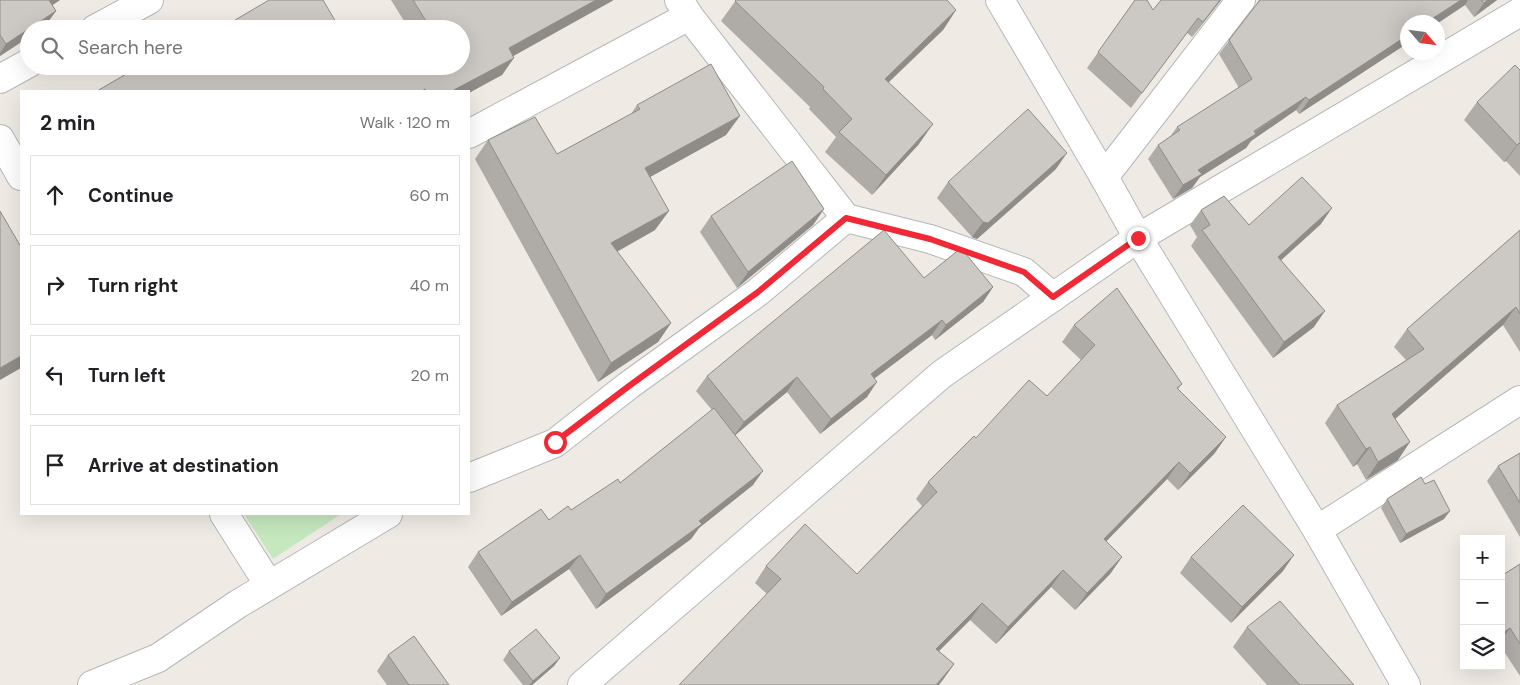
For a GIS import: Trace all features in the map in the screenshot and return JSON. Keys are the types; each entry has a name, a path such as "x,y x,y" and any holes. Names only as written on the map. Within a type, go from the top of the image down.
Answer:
{"street":[{"path":"112,20 149,0"},
{"path":"1000,0 1138,238 1317,530 1406,685"},
{"path":"1104,177 1241,0"},
{"path":"470,133 684,8 846,218 930,239 1024,272 1053,297"},
{"path":"582,685 942,374 1138,238 1520,12"},
{"path":"0,78 20,68"},
{"path":"0,139 20,174"},
{"path":"470,478 555,442 758,292 846,218"},
{"path":"1317,530 1520,400"},
{"path":"225,515 269,585"},
{"path":"92,685 158,658 238,604 386,515"}],"green space":[{"path":"245,515 339,515 273,559"}],"building":[{"path":"0,0 49,0 56,11 42,20 20,20 20,35 6,44 0,35"},
{"path":"269,0 323,0 335,20 235,20"},
{"path":"413,0 596,0 509,48 514,58 454,90 99,90 125,75 470,75 470,20 425,20"},
{"path":"736,0 947,0 956,10 885,79 933,124 886,175 839,132 852,119 823,89 824,87"},
{"path":"1135,0 1147,0 1153,10 1161,0 1220,0 1203,22 1198,18 1142,93 1098,52"},
{"path":"1260,0 1461,0 1438,15 1400,15 1400,40 1309,100 1306,97 1254,131 1256,134 1198,170 1202,174 1183,185 1158,145 1180,130 1177,127 1252,79 1229,40"},
{"path":"711,64 740,116 645,168 669,211 611,243 671,323 611,363 488,140 535,117 557,154 640,109 637,105"},
{"path":"1515,65 1520,70 1520,144 1517,145 1477,102"},
{"path":"1028,109 1067,153 988,223 983,222 948,182"},
{"path":"792,161 824,209 748,272 711,216"},
{"path":"1302,177 1332,208 1278,257 1325,311 1284,342 1202,230 1210,225 1201,210 1224,196 1249,225"},
{"path":"0,211 20,245 20,357 0,368"},
{"path":"884,230 924,278 961,248 993,287 946,325 942,320 871,374 877,382 831,419 797,377 744,422 707,376"},
{"path":"1520,230 1520,314 1516,307 1392,414 1410,442 1378,462 1370,447 1366,449 1337,405 1424,349 1407,329"},
{"path":"1117,288 1182,384 1177,388 1226,437 1190,473 1179,462 1104,539 1122,557 1087,593 1063,570 1008,627 982,603 936,649 954,664 936,685 679,685 781,579 766,566 805,524 857,574 937,492 928,482 974,436 976,438 1029,380 1047,396 1095,345 1074,325"},
{"path":"714,408 763,471 699,521 702,524 606,594 580,555 512,602 478,552 541,509 549,520 568,506 571,510 618,479 620,483"},
{"path":"1520,453 1520,503 1498,466"},
{"path":"1421,477 1425,484 1434,480 1450,511 1406,534 1387,499"},
{"path":"1243,505 1294,555 1242,607 1191,557"},
{"path":"1520,564 1520,644 1510,628 1505,631 1505,573"},
{"path":"1280,601 1354,685 1300,685 1247,627"},
{"path":"536,629 560,658 533,681 509,651"},
{"path":"414,636 449,685 409,685 388,655"}],"route":[{"path":"555,442 758,292 846,218 930,239 1024,272 1053,297 1138,238"}]}
